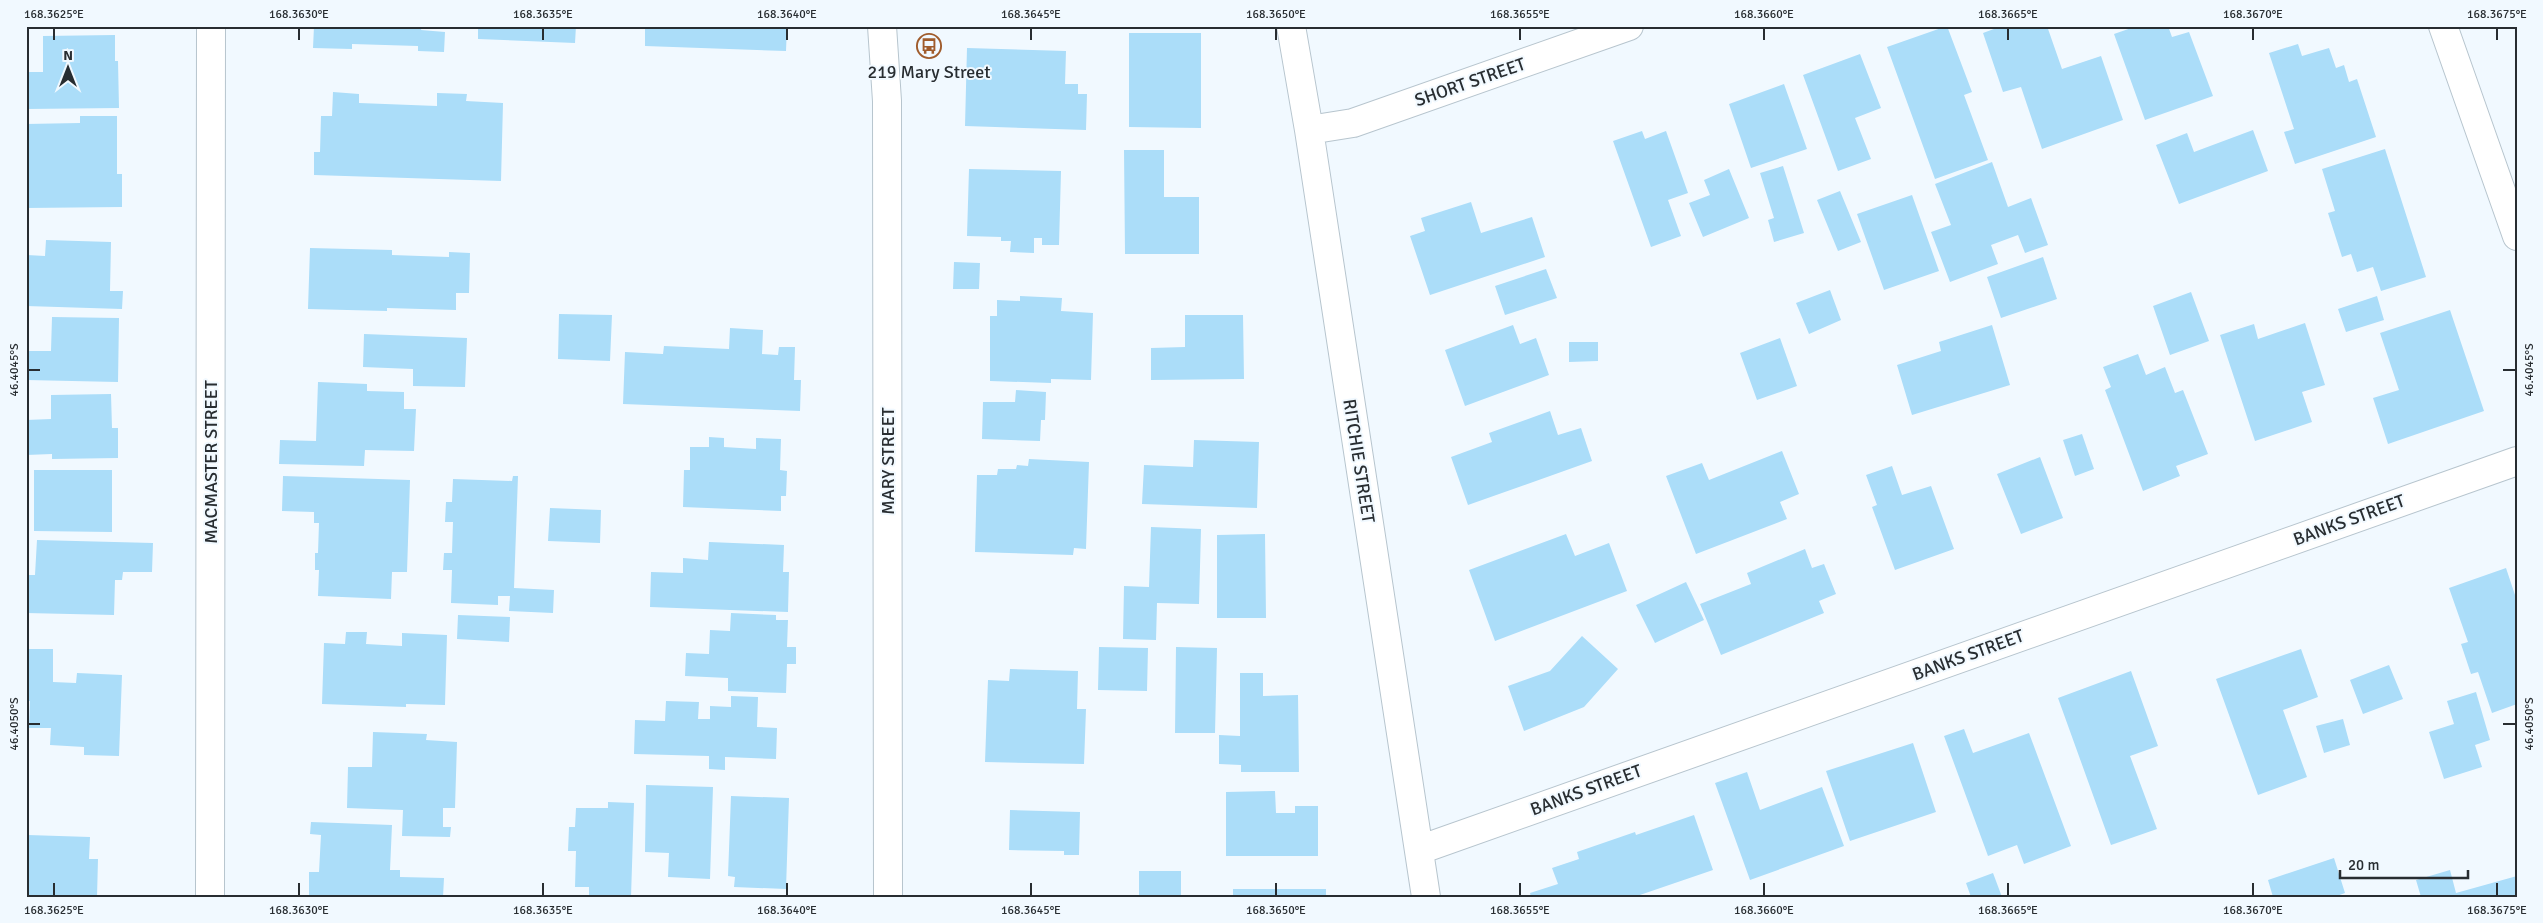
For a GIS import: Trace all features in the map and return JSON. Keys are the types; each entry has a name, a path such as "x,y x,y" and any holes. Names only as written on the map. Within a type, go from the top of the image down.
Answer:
{"street":[{"name":"MACMASTER STREET","path":"210,897 211,26"},
{"name":"MARY STREET","path":"882,26 887,101 888,897"},
{"name":"RITCHIE STREET","path":"1291,26 1309,130 1426,897"},
{"name":"SHORT STREET","path":"1309,130 1353,123 1629,26"},
{"path":"2444,26 2517,236"},
{"name":"BANKS STREET","path":"1419,850 2517,460"}],"building":[{"path":"314,26 422,26 421,30 445,32 444,52 418,51 418,46 352,44 352,49 313,48"},
{"path":"478,26 576,26 575,43 478,39"},
{"path":"645,26 787,26 786,51 645,46"},
{"path":"1947,26 1972,92 1964,95 1988,160 1935,179 1887,47"},
{"path":"2002,26 2047,26 2062,69 2101,56 2123,120 2042,149 2021,87 2003,92 1983,33"},
{"path":"2137,26 2168,26 2172,37 2189,32 2213,96 2145,120 2114,34"},
{"path":"1129,33 1201,33 1201,128 1129,127"},
{"path":"115,35 115,61 118,61 119,108 26,109 26,72 43,72 43,36"},
{"path":"2298,44 2302,56 2329,48 2336,68 2344,65 2349,82 2357,79 2376,137 2295,164 2284,132 2294,129 2269,53"},
{"path":"967,48 1066,51 1065,84 1078,84 1078,94 1087,94 1086,130 965,126"},
{"path":"1860,54 1881,108 1855,118 1871,159 1838,171 1803,75"},
{"path":"1784,84 1807,149 1751,168 1729,104"},
{"path":"333,92 359,94 359,103 437,106 437,93 467,94 466,101 503,103 501,181 314,175 314,152 320,152 321,116 332,116"},
{"path":"80,116 117,116 117,174 122,174 122,207 26,208 26,124 80,123"},
{"path":"2253,130 2268,171 2179,204 2156,145 2187,133 2194,152"},
{"path":"1642,131 1645,139 1666,131 1688,193 1668,200 1681,236 1651,247 1613,141"},
{"path":"2385,149 2426,277 2381,291 2373,267 2357,272 2351,254 2342,257 2328,213 2335,211 2322,169"},
{"path":"1124,150 1164,150 1164,197 1199,197 1199,254 1125,254"},
{"path":"1992,162 2008,207 2031,198 2048,245 2025,253 2018,235 1991,245 1998,264 1950,282 1931,232 1951,225 1935,184"},
{"path":"1783,166 1804,233 1774,242 1768,220 1774,218 1760,173"},
{"path":"969,169 1061,171 1059,245 1042,245 1042,238 1034,238 1034,253 1010,252 1011,241 1001,241 1001,237 967,236"},
{"path":"1729,169 1749,218 1703,237 1689,203 1710,195 1704,180"},
{"path":"1840,191 1861,242 1838,251 1817,200"},
{"path":"1912,195 1939,271 1884,290 1857,214"},
{"path":"1471,202 1481,233 1532,217 1545,257 1430,295 1410,236 1425,231 1421,218"},
{"path":"46,240 111,242 110,291 123,291 122,309 26,306 27,255 45,256"},
{"path":"310,248 392,250 392,255 449,257 449,252 470,253 469,293 456,293 456,310 387,308 387,311 308,309"},
{"path":"2043,257 2057,299 2001,318 1987,277"},
{"path":"954,262 980,263 979,289 953,289"},
{"path":"1546,269 1557,298 1505,315 1495,286"},
{"path":"1830,290 1841,320 1809,334 1796,303"},
{"path":"2191,292 2209,341 2170,355 2153,306"},
{"path":"1020,296 1062,298 1061,311 1093,313 1091,380 1051,379 1051,383 990,381 990,316 997,316 997,300 1020,301"},
{"path":"2377,296 2384,320 2346,332 2338,309"},
{"path":"2450,310 2484,411 2388,444 2373,398 2399,390 2380,333"},
{"path":"559,314 612,315 610,361 558,359"},
{"path":"1185,315 1243,315 1244,379 1151,380 1151,348 1185,347"},
{"path":"52,317 119,318 118,382 26,380 26,351 51,351"},
{"path":"2305,323 2325,385 2302,392 2312,422 2255,441 2220,335 2254,324 2258,339"},
{"path":"1513,325 1520,344 1536,338 1549,375 1465,406 1445,350"},
{"path":"1992,325 2010,385 1912,415 1897,365 1941,351 1939,342"},
{"path":"730,328 763,330 762,354 778,355 779,347 795,347 794,380 801,380 800,411 623,404 625,352 663,354 664,346 729,349"},
{"path":"364,334 467,338 465,387 413,386 413,369 363,367"},
{"path":"1780,338 1797,386 1757,400 1740,353"},
{"path":"1569,342 1598,342 1598,361 1569,362"},
{"path":"2138,354 2146,375 2165,367 2175,393 2183,390 2208,454 2176,466 2180,476 2143,491 2105,390 2111,387 2103,367"},
{"path":"318,382 367,384 367,391 404,392 404,409 416,409 414,451 365,450 364,466 279,464 280,440 316,441"},
{"path":"1016,390 1046,392 1045,420 1041,420 1040,441 982,439 983,402 1015,402"},
{"path":"111,394 112,428 118,428 118,458 52,459 52,454 26,455 26,420 51,419 51,395"},
{"path":"1550,411 1558,435 1581,428 1592,461 1468,505 1451,457 1492,442 1489,433"},
{"path":"2082,434 2094,469 2075,476 2063,440"},
{"path":"709,437 724,438 724,447 756,449 756,438 781,439 780,470 787,471 786,496 781,496 781,511 683,507 684,470 690,470 690,447 709,447"},
{"path":"1194,440 1259,442 1257,508 1142,504 1144,465 1193,467"},
{"path":"1782,451 1799,494 1780,502 1787,519 1696,554 1666,476 1702,463 1709,480"},
{"path":"2040,457 2063,518 2021,534 1997,474"},
{"path":"1029,459 1089,462 1086,549 1074,548 1073,555 975,552 977,475 997,475 998,469 1016,469 1017,465 1028,466"},
{"path":"1892,466 1902,495 1931,486 1954,549 1895,570 1872,507 1877,505 1866,475"},
{"path":"34,470 112,470 112,532 34,531"},
{"path":"283,476 410,480 407,572 392,572 391,599 318,596 319,570 315,570 315,553 318,553 319,523 314,523 314,512 282,511"},
{"path":"513,476 518,476 514,588 554,590 553,613 509,611 510,596 498,596 498,605 451,603 452,570 443,570 444,553 452,553 453,522 445,522 446,502 452,502 453,479 512,481"},
{"path":"550,508 601,510 600,543 548,541"},
{"path":"1151,527 1201,529 1199,604 1157,603 1156,640 1123,639 1124,586 1149,587"},
{"path":"1265,534 1266,618 1217,618 1217,535"},
{"path":"1566,534 1575,556 1609,543 1627,591 1495,641 1469,570"},
{"path":"37,540 153,543 152,572 123,572 122,580 115,580 114,615 26,613 26,575 35,575"},
{"path":"709,542 784,545 783,572 789,572 788,612 650,607 651,572 683,573 683,558 708,560"},
{"path":"1805,549 1812,568 1824,564 1836,594 1819,601 1824,613 1721,655 1700,604 1751,584 1747,573"},
{"path":"2506,568 2517,601 2517,704 2492,713 2478,672 2471,674 2461,644 2468,642 2449,588"},
{"path":"1686,582 1704,620 1655,643 1636,605"},
{"path":"731,613 776,615 776,620 788,620 787,647 796,647 796,664 787,664 786,693 728,691 728,678 685,676 686,653 709,654 710,630 730,631"},
{"path":"458,615 510,617 509,642 457,639"},
{"path":"346,632 367,632 366,644 402,646 402,633 447,635 445,705 406,704 406,707 322,704 324,643 345,644"},
{"path":"1582,636 1618,669 1584,707 1524,731 1508,686 1550,671"},
{"path":"1099,647 1148,648 1147,691 1098,690"},
{"path":"1176,647 1217,648 1215,733 1175,733"},
{"path":"26,649 53,649 53,682 76,683 77,673 122,675 119,756 84,755 84,747 50,745 51,728 29,728 30,701 26,701"},
{"path":"2301,649 2318,697 2283,710 2307,777 2258,795 2216,679"},
{"path":"2389,665 2403,699 2363,714 2350,680"},
{"path":"1010,669 1078,671 1077,709 1086,709 1084,764 985,762 988,680 1009,681"},
{"path":"2131,671 2158,746 2130,756 2157,829 2111,845 2058,698"},
{"path":"1240,673 1263,673 1263,696 1298,695 1299,772 1241,772 1241,765 1219,764 1219,735 1240,736"},
{"path":"2476,692 2490,740 2475,745 2482,767 2444,779 2429,732 2454,724 2447,701"},
{"path":"731,696 758,697 757,727 777,728 776,759 725,757 725,770 709,769 709,756 634,754 635,720 665,721 666,701 699,702 698,719 710,719 710,706 731,707"},
{"path":"2343,719 2350,745 2324,753 2316,726"},
{"path":"1964,729 1973,753 2029,733 2071,846 2024,864 2017,845 1988,856 1944,736"},
{"path":"373,732 427,734 426,740 457,742 455,808 443,808 443,827 451,827 450,837 402,836 403,810 347,808 348,767 372,767"},
{"path":"1913,743 1936,812 1850,841 1826,771"},
{"path":"1747,772 1760,810 1822,787 1844,846 1750,880 1715,783"},
{"path":"646,785 713,787 710,879 668,877 669,853 645,852"},
{"path":"1275,791 1276,813 1295,813 1295,806 1318,806 1318,856 1226,856 1226,792"},
{"path":"731,796 789,798 786,889 734,887 735,877 728,876"},
{"path":"608,802 634,803 631,897 589,897 589,887 575,887 576,851 568,851 569,827 575,827 576,808 608,808"},
{"path":"1010,810 1080,812 1079,855 1064,855 1064,851 1009,850"},
{"path":"1694,815 1713,870 1634,897 1531,897 1530,893 1558,884 1552,868 1579,859 1577,852 1635,832 1636,835"},
{"path":"311,822 392,825 390,870 400,870 400,877 444,878 443,897 309,897 309,872 319,872 321,835 310,834"},
{"path":"28,835 90,837 89,859 98,859 97,897 26,897"},
{"path":"2334,858 2345,893 2334,897 2273,897 2268,880"},
{"path":"2450,870 2456,893 2517,876 2517,897 2421,897 2416,880"},
{"path":"1139,871 1181,871 1181,897 1139,897"},
{"path":"1993,873 2002,897 1971,897 1966,883"},
{"path":"1233,889 1326,889 1326,897 1233,897"}],"place":[{"name":"219 Mary Street","path":"929,46"}]}
